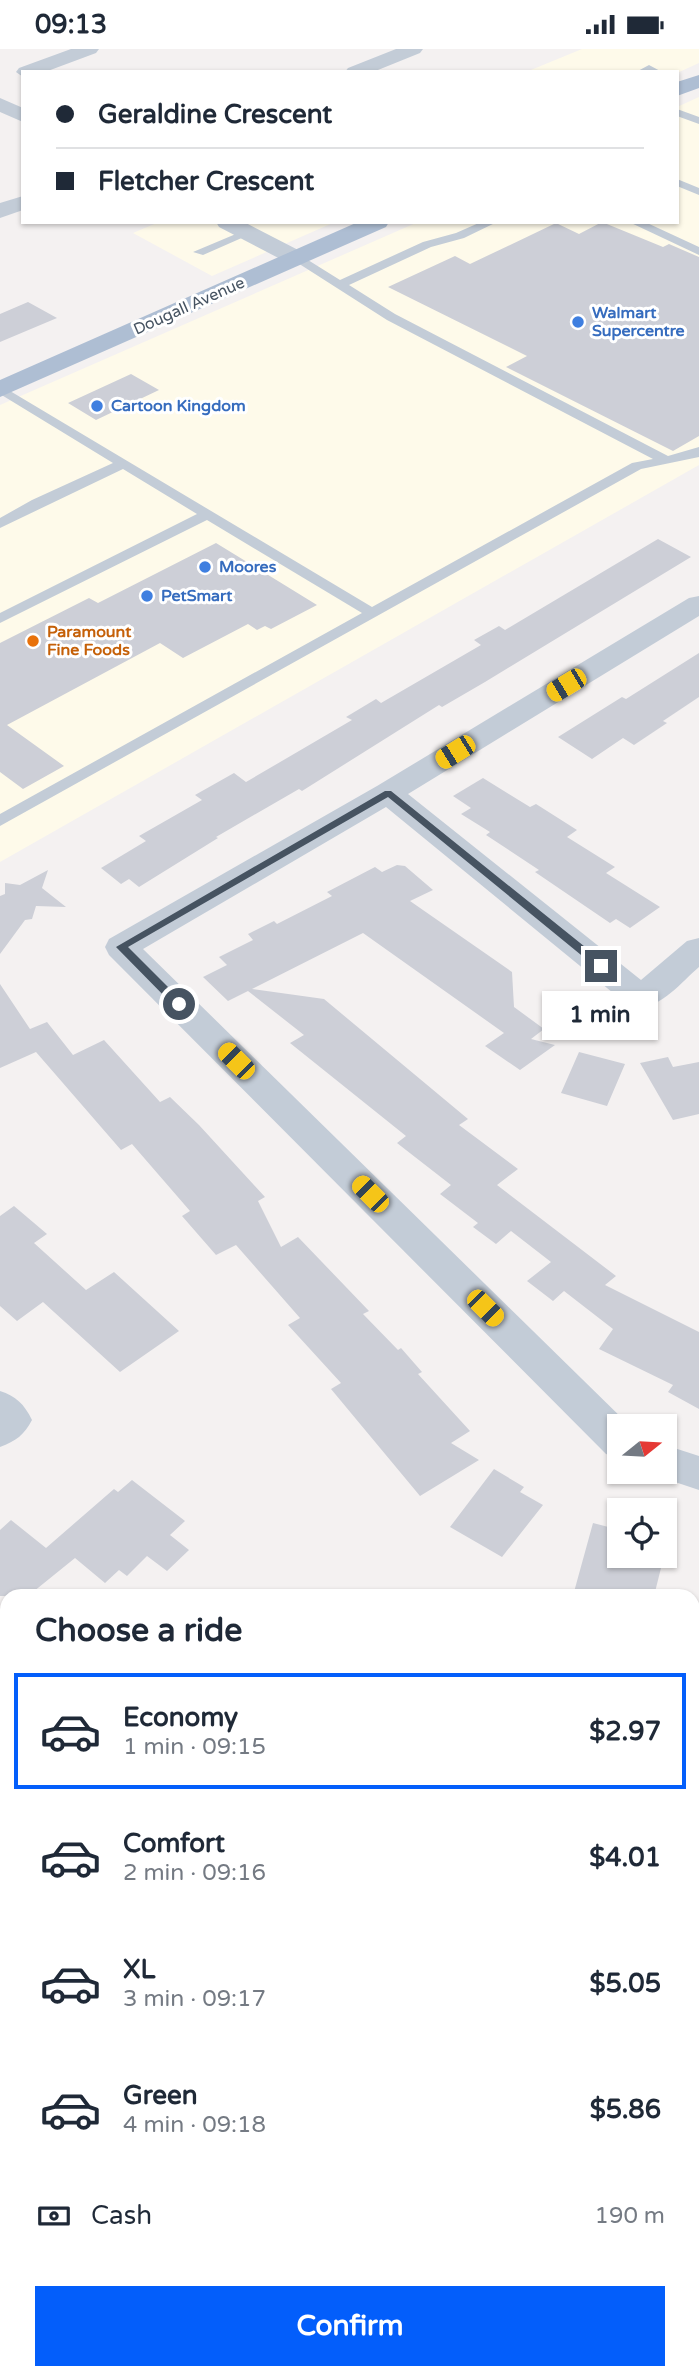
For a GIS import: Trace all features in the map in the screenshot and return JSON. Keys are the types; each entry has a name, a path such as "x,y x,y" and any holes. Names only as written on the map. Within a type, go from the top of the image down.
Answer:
{"main road":[{"name":"Dougall Avenue","path":"0,389 372,224"}],"street":[{"path":"31,70 89,49"},
{"path":"360,70 413,49"},
{"path":"0,104 21,115"},
{"path":"0,211 21,203"},
{"path":"237,227 296,258"},
{"path":"607,1429 121,947 388,793 699,604"},
{"path":"388,793 641,998 699,949"},
{"path":"0,1408 12,1420 0,1430"},
{"path":"677,1466 699,1473"}],"lane":[{"path":"679,113 699,121"},
{"path":"679,126 699,132"},
{"path":"679,183 699,192"},
{"path":"340,285 427,244 460,236 487,224"},
{"path":"640,224 699,250"},
{"path":"199,252 237,227"},
{"path":"296,258 391,317 666,460"},
{"path":"0,389 373,614"},
{"path":"0,821 637,466 699,451"},
{"path":"0,524 37,503 124,463"},
{"path":"0,619 208,514"}],"shaded area":[{"path":"582,49 699,49 699,63 679,72 531,70"},
{"path":"699,97 699,465 0,862 0,405 413,224 679,224 679,106"},
{"path":"154,224 330,224 212,276 133,233"}],"building":[{"name":"Walmart Supercentre","path":"554,224 579,234 598,224 607,224 663,247 669,244 699,257 699,436 673,451 506,367 527,356 388,287 455,256 470,264"},
{"path":"28,302 57,318 0,342 0,314"},
{"path":"131,374 159,390 96,420 68,403"},
{"path":"658,539 691,557 485,682 442,707 439,705 302,791 299,789 216,837 218,838 139,887 129,879 121,884 101,868 146,841 139,836 202,800 195,795 234,773 246,782 352,720 346,717 376,699 381,703 481,645 474,640 499,626 505,630"},
{"path":"216,543 317,605 271,629 265,626 257,630 248,624 183,658 160,643 7,725 64,766 23,789 0,772 0,643 89,598 98,603"},
{"path":"699,653 699,697 634,745 623,738 592,759 558,737 622,697 626,699"},
{"path":"483,778 530,807 536,804 577,830 567,837 615,867 606,873 660,907 630,928 616,919 610,923 535,872 539,870 486,835 490,832 461,814 471,808 453,796"},
{"path":"397,865 405,866 433,890 410,901 512,972 514,1007 544,1029 531,1039 555,1045 520,1070 485,1046 504,1033 363,933 252,989 324,999 468,1119 459,1125 518,1169 497,1185 616,1276 605,1285 699,1332 699,1409 668,1392 673,1385 599,1349 613,1329 564,1291 553,1301 527,1281 551,1262 511,1231 496,1244 473,1227 478,1223 440,1194 451,1185 397,1143 406,1136 290,1043 304,1035 248,991 228,1001 203,977 227,965 219,957 253,940 248,934 274,921 277,924 332,896 327,892 375,867 382,872"},
{"path":"48,870 42,888 66,907 36,906 32,919 25,920 0,954 0,896 5,894 5,883 20,885"},
{"path":"0,984 30,1029 47,1022 73,1055 104,1040 160,1102 170,1097 199,1125 265,1197 258,1201 281,1247 298,1237 369,1311 363,1314 398,1350 401,1348 422,1372 418,1374 470,1431 451,1443 479,1460 420,1496 331,1389 341,1383 288,1325 300,1318 236,1245 216,1255 182,1216 190,1211 132,1144 121,1150 36,1052 0,1068"},
{"path":"579,1052 625,1064 607,1106 561,1093"},
{"path":"668,1057 673,1067 699,1062 699,1114 673,1120 640,1063"},
{"path":"14,1206 47,1234 34,1243 86,1290 114,1272 179,1331 120,1372 43,1302 17,1321 0,1306 0,1216"},
{"path":"494,1469 524,1487 520,1492 543,1505 502,1557 450,1527"},
{"path":"132,1480 185,1521 170,1535 189,1550 167,1571 147,1556 127,1576 119,1570 105,1583 75,1558 37,1589 0,1589 0,1530 11,1520 46,1548 114,1489 118,1492"},
{"path":"593,1523 607,1527 607,1568 661,1568 656,1589 575,1589"}],"place":[{"name":"Walmart Supercentre","path":"578,322"},
{"name":"Cartoon Kingdom","path":"97,406"},
{"name":"Moores","path":"205,567"},
{"name":"PetSmart","path":"147,596"},
{"name":"Paramount Fine Foods","path":"33,641"}],"route":[{"path":"179,1004 121,947 388,793 601,966"}]}
